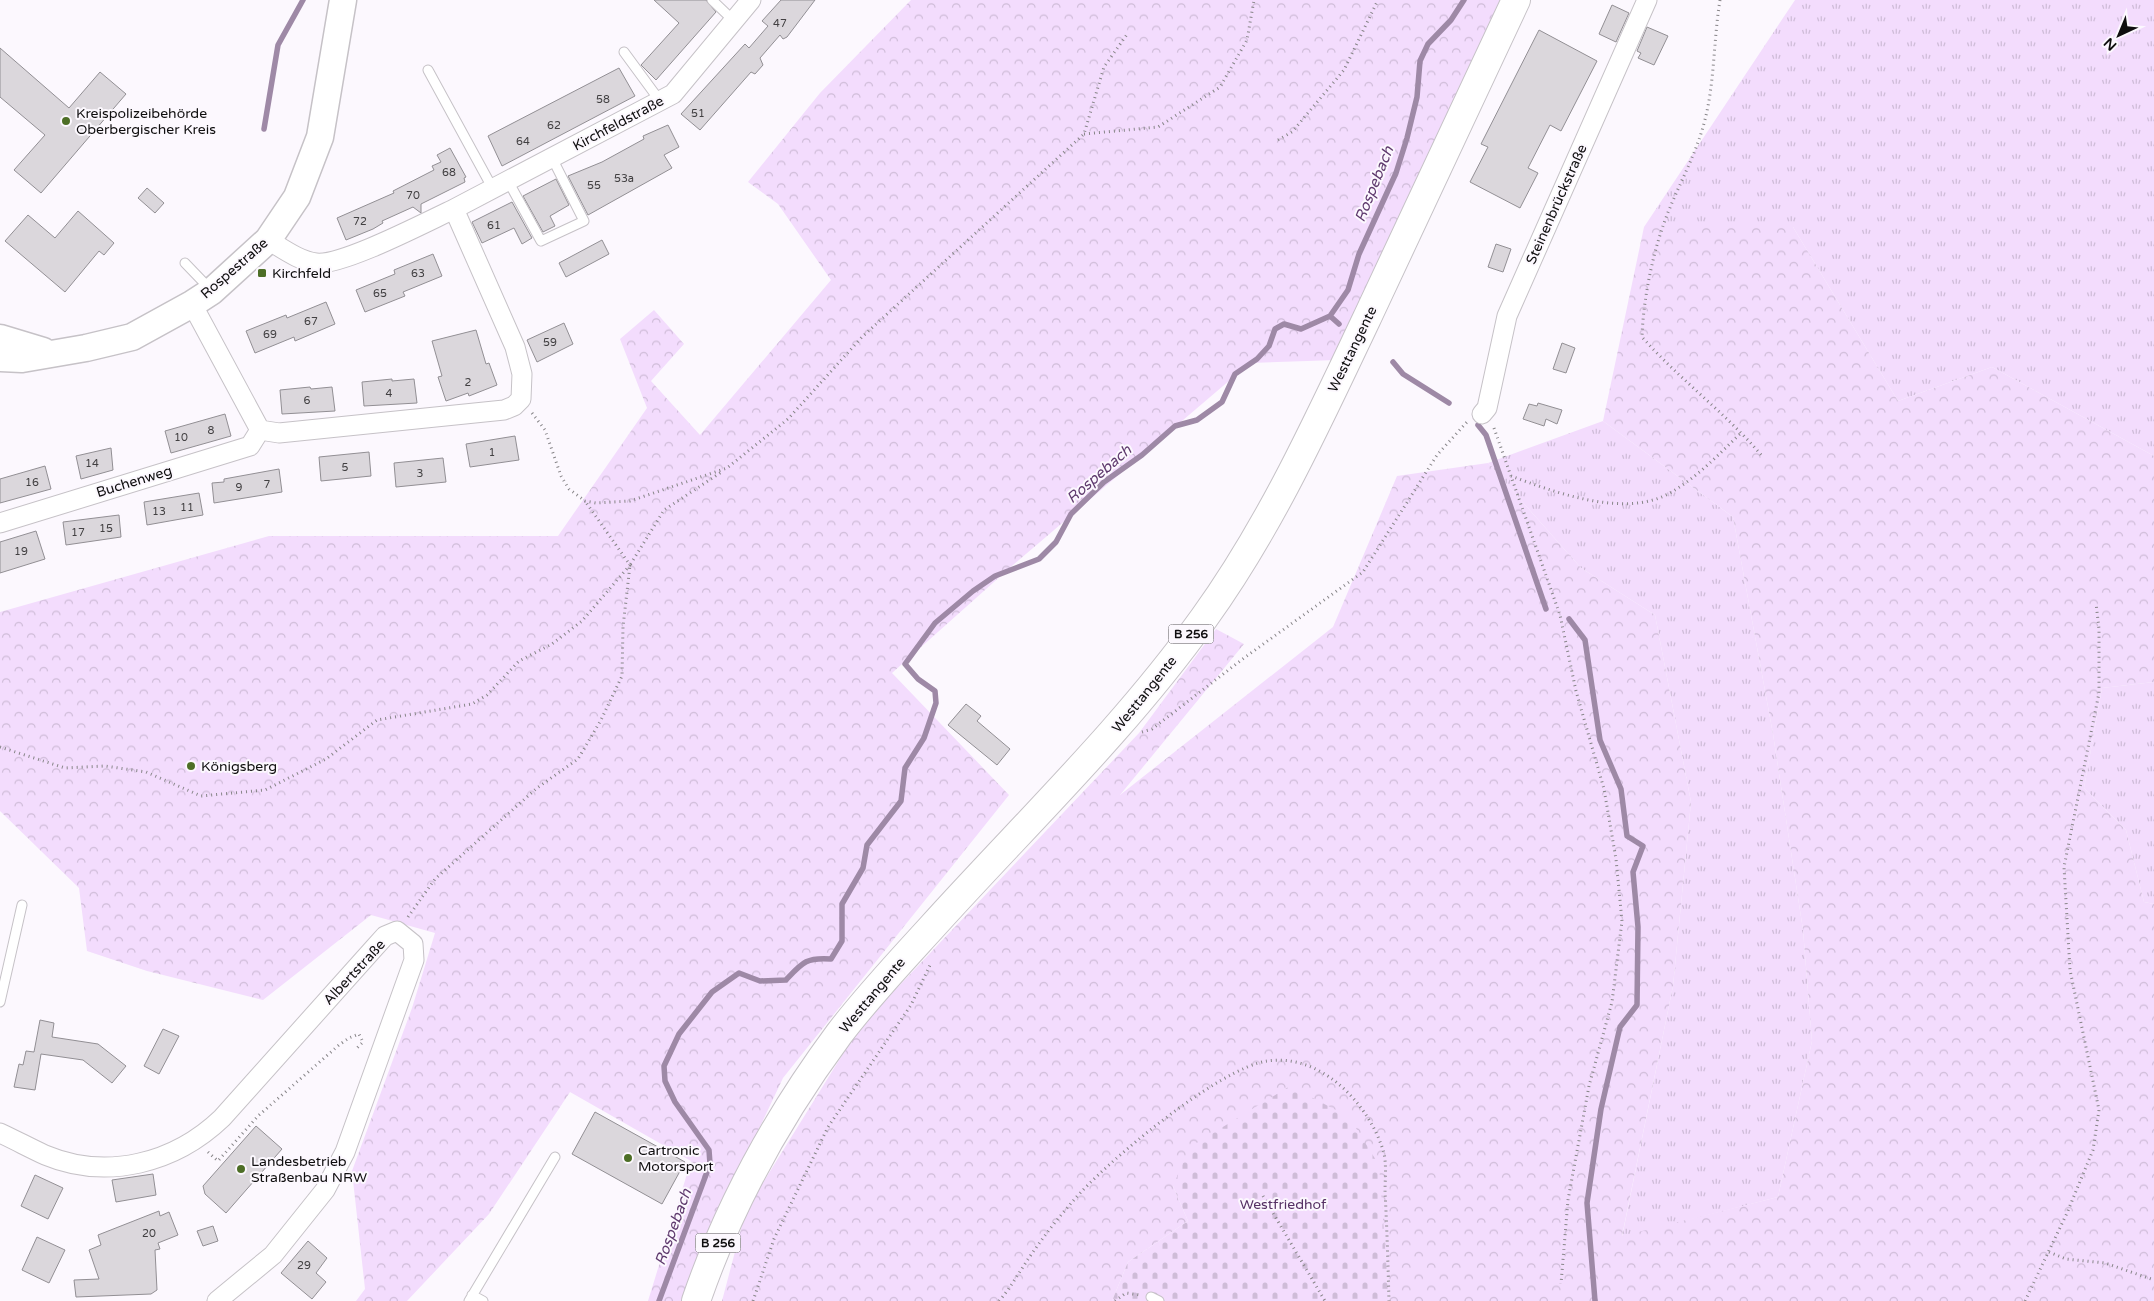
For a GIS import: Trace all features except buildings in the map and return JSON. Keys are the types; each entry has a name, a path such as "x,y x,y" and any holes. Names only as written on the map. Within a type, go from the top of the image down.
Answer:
{"main road":[{"name":"Westtangente","path":"696,1301 719,1240 744,1187 785,1112 840,1032 910,951 1124,720 1204,617 1270,517 1345,366 1516,0"}],"street":[{"name":"Rospestraße","path":"0,358 22,359 48,353 86,348 132,337 202,297 268,240 297,197 320,137 343,0"},
{"name":"Kirchfeldstraße","path":"268,240 292,254 316,263 341,260 454,209 673,94 752,0"},
{"name":"Steinenbrückstraße","path":"1484,411 1507,316 1647,0"},
{"path":"202,297 260,430 279,433 504,410 514,406 522,399 522,374 515,347 454,209"},
{"name":"Rospestraße","path":"0,338 48,353"},
{"name":"Buchenweg","path":"0,523 250,446 260,430"},
{"name":"Albertstraße","path":"0,1133 55,1158 84,1166 132,1165 172,1154 195,1140 222,1118 385,936 397,931 413,944 414,960 345,1152 325,1190 273,1255 217,1301"}],"lane":[{"path":"712,0 734,20"},
{"path":"624,52 660,101"},
{"path":"428,70 500,185 541,241 584,221 552,158"},
{"path":"185,263 202,297"},
{"path":"0,1002 22,905"},
{"path":"483,1301 470,1298 555,1157"}],"path":[{"path":"1084,134 1158,128 1220,86 1247,40 1254,0"},
{"path":"1278,140 1292,132 1344,70 1378,0"},
{"path":"1720,0 1715,32 1713,80 1702,128 1661,230 1643,307 1642,337 1667,366 1716,406 1763,457"},
{"path":"0,747 65,768 105,766 146,772 201,796 265,790 326,759 377,720 472,704 487,694 519,661 552,644 582,620 630,565 664,510 727,468 788,418 862,337 1084,134 1104,67 1128,33"},
{"path":"397,931 435,879 537,788 578,759 601,720 622,676 623,627 630,565 584,501 569,489 561,476 545,430 522,399"},
{"path":"1124,720 1139,733 1152,729 1244,658 1363,572 1437,455 1467,422 1484,411 1510,476 1560,615 1576,691 1604,789 1616,859 1622,922 1612,1002 1589,1086 1568,1200 1561,1284"},
{"path":"1510,476 1562,495 1640,503 1667,494 1708,466 1742,432"},
{"path":"584,501 630,501 727,468"},
{"path":"2025,1301 2049,1252 2093,1150 2099,1110 2070,970 2064,867 2099,693 2099,628 2096,603"},
{"path":"753,1301 774,1239 828,1127 911,1005 934,957"},
{"path":"195,1140 218,1161 258,1116 339,1045 359,1034 363,1042 356,1049"},
{"path":"999,1301 1036,1247 1074,1200 1103,1170 1190,1100 1229,1076 1265,1061 1284,1060 1315,1066 1344,1089 1370,1120 1384,1152 1389,1301"},
{"path":"1263,1196 1325,1301"},
{"path":"2049,1252 2066,1259 2106,1263 2154,1280"},
{"path":"1116,1301 1126,1293 1155,1299"}],"green space":[{"path":"911,0 1509,0 1337,360 1250,363 1013,565 892,673 1009,795 783,1078 715,1222 683,1301 648,1301 691,1161 570,1092 489,1214 407,1301 356,1301 365,1289 352,1171 412,1008 435,933 371,915 263,1000 147,971 87,951 79,888 0,811 0,612 269,536 558,536 647,408 620,339 654,310 684,344 651,381 700,435 831,280 778,204 748,182 820,93"},
{"path":"1795,0 2154,0 2154,456 1992,367 1898,401 1793,227 1644,227"},
{"path":"1644,227 1793,227 1898,401 1992,367 2154,456 2154,682 2102,688 2084,788 2126,830 2144,902 2154,904 2154,1301 1389,1301 1378,1165 1173,1186 1188,1221 1128,1262 1112,1301 722,1301 746,1210 859,1028 1139,733 1216,629 1244,644 1120,795 1333,627 1397,476 1488,463 1581,568 1655,615 1691,802 1673,986 1622,1236 1778,1197 1812,1041 1803,930 1773,734 1733,517 1603,421"},
{"path":"1603,421 1733,517 1773,734 1803,930 1812,1041 1778,1197 1622,1237 1673,986 1691,802 1655,615 1581,568 1488,463"},
{"path":"2154,682 2154,904 2144,902 2126,830 2084,788 2102,688"},
{"name":"Westfriedhof","path":"1290,1086 1349,1117 1379,1165 1389,1301 1112,1301 1128,1262 1188,1221 1173,1186 1190,1147"}],"waterway":[{"path":"264,129 278,45 303,0"},
{"name":"Rospebach","path":"659,1301 710,1164 709,1150 675,1102 665,1081 664,1066 679,1034 712,992 739,973 760,981 786,980 805,962 816,959 831,959 842,941 842,904 863,868 867,845 901,801 905,768 924,738 936,703 935,691 918,679 905,664 935,623 973,591 995,576 1039,559 1056,542 1071,514 1104,482 1142,455 1175,426 1197,420 1222,402 1235,374 1257,359 1269,346 1275,329 1284,324 1301,329 1330,316 1348,290 1359,254 1396,173 1417,97 1420,61 1428,44 1451,20 1464,0"},
{"path":"1330,316 1339,324"},
{"path":"1393,362 1403,374 1449,403"},
{"path":"1478,425 1486,435 1546,609"},
{"path":"1569,619 1585,640 1600,740 1621,789 1627,836 1643,846 1633,872 1638,927 1637,1005 1620,1027 1601,1109 1587,1203 1595,1301"}],"place":[{"name":"Kreispolizeibehörde Oberbergischer Kreis","path":"66,121"},
{"name":"Kirchfeld","path":"262,273"},
{"name":"Königsberg","path":"191,766"},
{"name":"Cartronic Motorsport","path":"628,1158"},
{"name":"Landesbetrieb Straßenbau NRW","path":"241,1169"}]}
